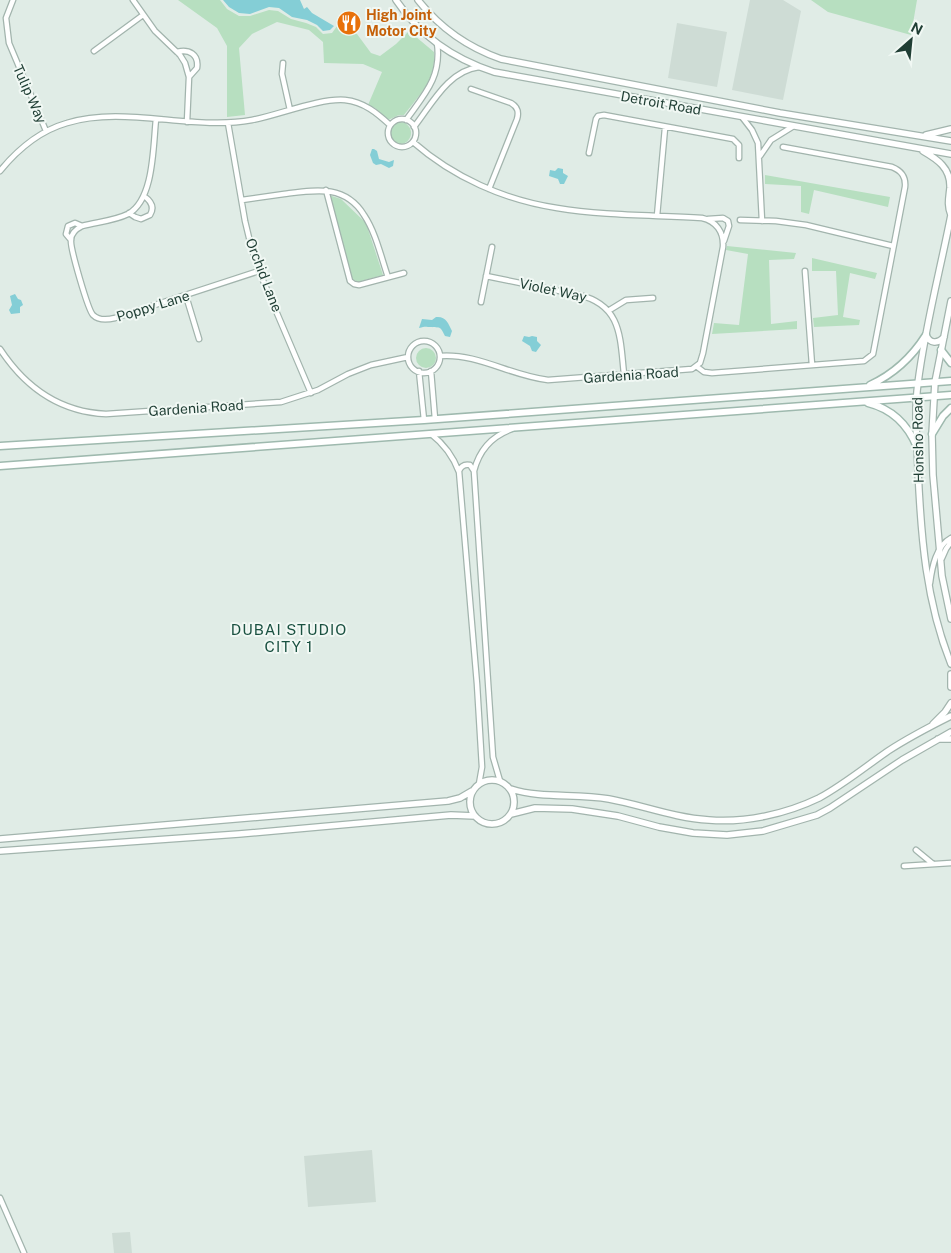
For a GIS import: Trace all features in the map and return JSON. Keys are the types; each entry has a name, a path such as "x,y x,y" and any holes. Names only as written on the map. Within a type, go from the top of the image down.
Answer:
{"main road":[{"path":"866,386 888,376 901,366 926,336"},
{"path":"941,350 951,362"},
{"path":"0,446 424,420 951,380"},
{"path":"0,466 951,395"},
{"path":"864,402 882,408 897,418 909,431 917,447"},
{"path":"932,434 943,416 951,408"}],"street":[{"name":"Tulip Way","path":"13,0 6,18 9,43 46,131"},
{"path":"133,0 143,15 185,63 189,77 187,122"},
{"name":"Detroit Road","path":"396,0 416,24 437,43 459,58 480,67 511,76 951,154"},
{"name":"Detroit Road","path":"418,0 430,15 457,38 486,54 501,59 780,113 951,141"},
{"path":"94,51 143,15"},
{"path":"406,120 432,83 436,74 438,62 437,43"},
{"path":"176,52 187,51 192,53 197,60 197,68 189,77"},
{"path":"283,63 282,74 290,110"},
{"path":"414,127 451,80 464,71 480,67"},
{"path":"471,89 512,103 518,111 517,119 489,189"},
{"path":"0,171 27,143 46,131 66,123 87,118 107,117 228,123 264,118 326,101 346,100 370,108 390,126"},
{"path":"589,153 595,122 598,116 601,115 733,139 739,145 739,158"},
{"path":"742,117 756,137 759,157 762,221"},
{"path":"71,240 74,231 82,226 119,217 129,213 138,206 148,185 156,119"},
{"path":"397,120 406,120 414,127 416,135 413,142 405,147 400,147 392,143 388,134 390,126 397,120"},
{"name":"Orchid Lane","path":"228,123 248,234 259,271 311,393"},
{"path":"759,157 771,140 792,127"},
{"path":"657,216 666,128"},
{"path":"920,136 951,129"},
{"name":"Gardenia Road","path":"413,142 455,172 489,189 538,205 558,209 657,216 723,218 728,221 729,226 723,242 703,353 700,362 687,371 548,380 530,377 472,359 440,356"},
{"path":"696,366 704,372 712,373 864,361 872,357 905,187 904,177 901,172 892,167 783,147"},
{"name":"Honsho Road","path":"920,148 939,160 946,169 950,180 948,204 951,215 918,383 917,447 923,545 929,591 939,630 951,664"},
{"path":"242,200 311,190 326,190 346,197 362,211 368,222 388,277"},
{"path":"326,190 350,281 354,284 359,284 404,273"},
{"path":"129,213 141,219 150,215 152,206 150,200 144,196"},
{"path":"707,219 718,228 723,242"},
{"path":"740,220 806,225 894,246"},
{"path":"71,240 66,234 68,226 75,223 82,226"},
{"name":"Poppy Lane","path":"71,240 89,309 97,318 106,320 186,296 259,271"},
{"path":"481,302 492,247"},
{"path":"805,270 812,365"},
{"name":"Violet Way","path":"486,276 586,296 600,303 608,311"},
{"path":"186,296 199,339"},
{"path":"624,374 617,327 608,311 624,301 652,298"},
{"name":"Honsho Road","path":"951,301 935,382 932,434 933,475 940,548 944,586 951,619"},
{"path":"926,336 934,342 940,341 944,337"},
{"path":"431,371 419,371 414,368 408,357 412,347 421,341 432,343 439,351 440,356 439,362 431,371 435,419"},
{"name":"Gardenia Road","path":"0,349 18,372 42,394 59,404 87,412 106,414 270,403 311,393 365,367 408,357"},
{"path":"419,371 424,420"},
{"path":"500,781 493,757 474,471 481,454 488,444 503,433 514,428"},
{"path":"431,434 442,443 460,473"},
{"path":"474,471 470,465 465,465 461,467 460,473 482,767 479,784"},
{"path":"929,591 931,573 940,548 951,538"},
{"path":"942,559 946,548 951,542"},
{"path":"951,674 951,687"},
{"path":"932,726 951,703"},
{"path":"0,839 448,801 460,798 479,784 489,780 500,781 511,789 533,794 606,798 694,819 726,821 752,818 779,813 804,805 898,745 951,716"},
{"path":"510,814 535,808 572,809 618,816 659,827 693,833 727,835 757,832 817,815 895,764 951,732"},
{"path":"938,739 951,739"},
{"path":"0,852 239,834 451,815 475,816 486,823 493,824 506,819 510,814 514,803 511,789"},
{"path":"472,791 470,800 475,816"},
{"path":"916,850 934,864"},
{"path":"904,866 951,863"},
{"path":"0,1198 24,1253"}],"shaded area":[{"path":"750,0 783,0 801,11 783,100 732,90"},
{"path":"677,23 727,32 717,87 668,78"},
{"path":"372,1150 376,1202 308,1207 304,1156"},
{"path":"130,1232 132,1253 114,1253 112,1233"}],"green space":[{"path":"178,0 220,0 227,9 239,16 250,16 269,10 278,11 291,19 316,27 323,34 332,33 340,22 357,34 371,53 380,56 409,31 434,52 430,79 404,115 388,120 375,108 368,105 382,72 363,64 324,63 323,42 309,30 277,22 252,34 239,48 245,115 227,117 227,46 217,28"},
{"path":"811,0 917,0 911,35 828,12"},
{"path":"400,122 408,125 411,133 408,141 400,144 392,141 389,133 392,125"},
{"path":"765,175 890,197 888,207 814,190 809,214 801,212 801,186 765,184"},
{"path":"329,195 341,199 366,223 383,275 358,282 352,279"},
{"path":"727,246 796,253 794,259 769,260 771,324 797,321 797,329 712,334 714,323 739,325 748,254 726,250"},
{"path":"812,258 877,273 875,279 850,273 843,317 860,320 859,325 814,327 813,318 838,315 836,271 812,271"},
{"path":"422,348 430,348 436,354 436,362 430,368 422,368 416,362 416,354"}],"water":[{"path":"223,0 300,0 304,9 307,7 312,13 334,26 330,30 323,31 317,25 307,20 292,17 279,8 269,7 250,14 239,13 229,7"},
{"path":"372,149 377,151 379,159 389,162 394,160 393,166 389,168 373,163 370,155"},
{"path":"558,168 563,169 563,173 568,176 564,184 560,184 558,179 549,176 550,170 555,171"},
{"path":"15,294 23,305 20,307 20,313 11,314 9,310 12,305 10,296"},
{"path":"436,317 444,319 448,323 452,331 450,337 445,336 439,328 419,328 422,319 432,320"},
{"path":"524,336 537,337 537,341 541,345 536,352 532,351 530,346 522,341"}],"place":[{"name":"High Joint Motor City","path":"349,23"}],"district":[{"name":"DUBAI STUDIO CITY 1","path":"289,638"}]}
